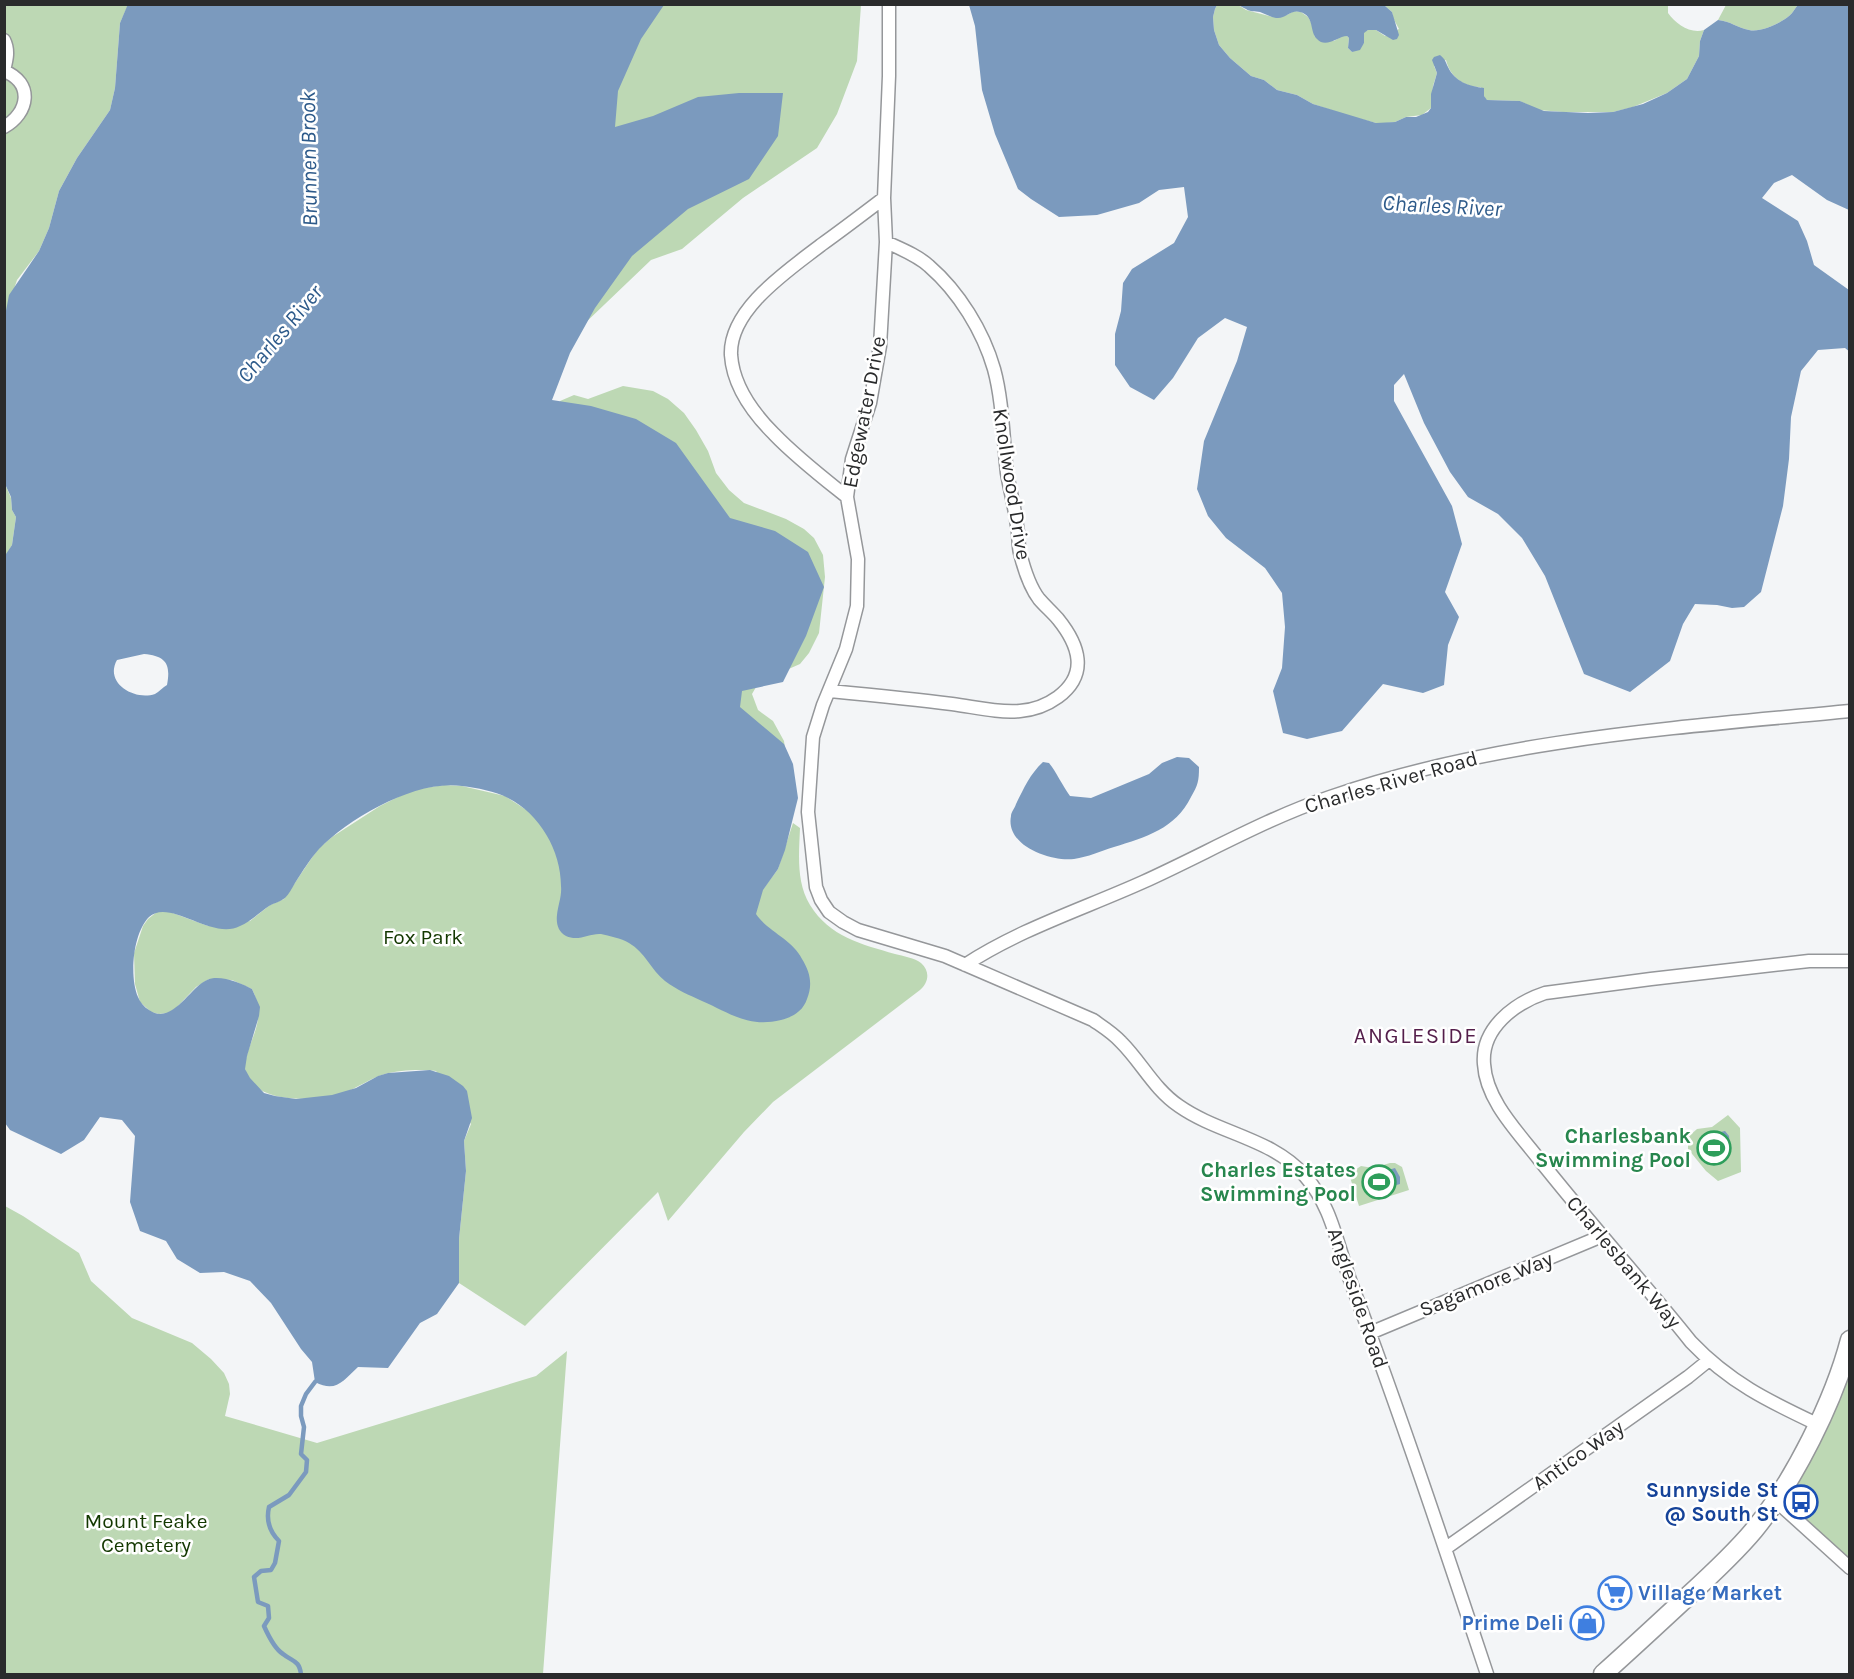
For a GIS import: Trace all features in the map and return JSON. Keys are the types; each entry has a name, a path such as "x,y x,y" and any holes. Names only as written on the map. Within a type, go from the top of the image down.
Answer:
{"main road":[{"path":"1603,1674 1724,1562 1754,1530 1776,1501 1817,1424 1838,1376 1850,1340"}],"street":[{"name":"Edgewater Drive","path":"889,4 889,76 884,198 886,242 880,346 876,377 852,459 847,497 858,559 856,606 846,649 813,737 808,812 816,887 829,912 858,930 945,956 965,965"},
{"path":"4,40 8,46 4,70 14,75 20,82 25,102 18,118 4,127"},
{"path":"847,497 773,433 742,394 734,374 731,353 735,332 758,297 788,271 884,198"},
{"name":"Knollwood Drive","path":"830,691 999,711 1022,711 1043,706 1058,697 1070,686 1077,674 1078,657 1073,640 1058,619 1039,599 1029,583 1019,550 1018,528 994,370 984,342 969,313 948,284 928,265 910,253 886,242"},
{"name":"Charles River Road","path":"965,965 998,945 1174,868 1256,827 1328,797 1370,784 1455,761 1572,741 1850,711"},
{"name":"Charlesbank Way","path":"1817,1424 1753,1392 1733,1379 1691,1342 1571,1200 1523,1139 1493,1095 1484,1070 1484,1054 1489,1039 1501,1020 1531,998 1569,989 1809,961 1850,961"},
{"name":"Angleside Road","path":"965,965 1093,1020 1109,1030 1122,1043 1148,1077 1178,1106 1204,1121 1274,1151 1291,1162 1306,1177 1326,1208 1344,1264 1408,1438 1487,1674"},
{"name":"Sagamore Way","path":"1370,1332 1602,1236"},
{"name":"Antico Way","path":"1446,1548 1709,1360"},
{"path":"1776,1501 1850,1568"}],"green space":[{"path":"5,5 128,5 120,23 115,88 110,110 77,158 59,191 49,228 39,251 17,280 5,316"},
{"path":"654,5 861,5 857,61 837,114 817,148 743,198 682,249 651,260 582,326 606,110"},
{"path":"1217,5 1238,5 1246,10 1273,17 1287,15 1294,11 1301,12 1311,22 1315,37 1334,41 1347,36 1349,38 1348,48 1352,52 1364,43 1364,32 1368,30 1376,30 1385,36 1399,29 1392,12 1384,5 1668,5 1668,13 1679,24 1694,31 1704,30 1700,41 1699,56 1687,79 1667,93 1633,107 1613,112 1563,112 1538,110 1520,101 1487,100 1481,87 1464,83 1454,76 1446,60 1434,66 1437,73 1431,108 1422,115 1406,117 1395,122 1376,123 1313,104 1297,95 1277,90 1264,80 1251,76 1219,45 1213,17"},
{"path":"1726,5 1798,5 1781,22 1754,31 1718,20"},
{"name":"Fox Park","path":"623,386 653,391 668,399 684,413 696,430 708,451 716,473 729,490 744,503 786,519 804,529 814,538 823,555 825,577 819,633 809,653 800,664 759,682 752,694 758,710 773,721 784,741 787,763 764,888 778,869 793,823 800,828 799,868 802,887 818,916 847,938 918,961 924,966 927,977 920,990 773,1102 744,1132 668,1221 658,1192 525,1326 459,1283 459,1239 466,1171 464,1141 471,1124 436,1071 410,1070 385,1074 331,1096 302,1099 272,1095 250,1081 245,1069 258,1020 258,1006 252,989 232,980 209,979 196,987 168,1013 151,1012 140,1002 135,984 134,953 143,926 158,911 170,912 208,926 250,921 270,905 284,899 319,848 332,837 380,806 418,789 444,785 462,786 505,796 525,809 560,401 574,395 588,399"},
{"path":"5,484 16,517 12,545 5,557"},
{"name":"Charlesbank Swimming Pool","path":"1728,1115 1740,1128 1741,1172 1718,1181 1706,1171 1688,1149 1688,1137 1697,1129 1712,1127"},
{"name":"Charles Estates Swimming Pool","path":"1390,1163 1402,1167 1409,1190 1359,1206 1349,1174 1361,1166 1373,1168"},
{"name":"Mount Feake Cemetery","path":"5,1206 79,1253 91,1281 132,1318 192,1343 211,1359 224,1373 229,1384 230,1394 225,1416 317,1443 536,1376 567,1351 543,1674 5,1674"},
{"path":"1849,1352 1849,1568 1776,1501"}],"water":[{"path":"128,4 664,5 641,39 618,91 615,127 653,116 698,97 739,93 783,93 778,136 749,179 688,209 632,256 595,308 570,353 552,400 591,406 636,419 676,443 730,518 775,531 808,552 824,587 806,636 783,682 742,691 740,707 784,744 793,764 798,798 785,850 778,869 763,890 756,914 798,952 805,964 810,983 809,994 803,1007 793,1015 781,1020 749,1021 670,984 660,977 635,947 626,941 601,934 580,938 566,936 559,930 557,921 561,890 557,860 553,847 539,824 530,814 508,798 462,786 444,785 425,788 405,794 366,813 319,849 285,898 240,926 229,929 217,928 168,912 149,917 139,933 133,967 135,988 144,1006 157,1014 173,1010 200,984 212,978 230,980 252,989 260,1007 245,1069 264,1093 296,1099 332,1095 356,1088 388,1073 430,1070 449,1076 467,1091 472,1118 464,1141 466,1171 459,1239 459,1283 437,1314 420,1323 388,1368 358,1367 334,1386 315,1382 312,1362 271,1303 250,1281 224,1272 200,1273 177,1259 166,1241 140,1231 130,1202 135,1136 122,1120 100,1117 84,1140 61,1154 10,1130 5,1123 4,557 12,545 16,517 5,484 5,316 9,295 39,251 49,228 59,191 77,158 110,110 115,88 120,23","holes":["144,654 165,662 168,672 167,685 155,694 147,695 138,695 123,688 114,676 117,660"]},
{"name":"Charles River","path":"969,5 1217,5 1213,17 1219,45 1251,76 1264,80 1277,90 1297,95 1313,104 1376,123 1395,122 1428,112 1431,108 1431,94 1437,73 1432,60 1440,55 1459,80 1484,88 1484,96 1487,100 1520,101 1544,111 1613,112 1643,104 1667,93 1687,79 1699,56 1700,41 1704,30 1718,20 1754,31 1770,27 1785,19 1798,5 1849,5 1849,210 1827,200 1792,175 1774,183 1762,198 1798,221 1814,265 1849,290 1850,352 1845,348 1818,350 1801,371 1791,417 1783,506 1761,592 1744,607 1695,604 1683,624 1670,661 1630,692 1584,674 1545,576 1522,538 1498,514 1468,497 1450,472 1424,423 1404,374 1394,385 1394,401 1452,506 1462,544 1445,592 1459,617 1448,645 1444,685 1423,693 1383,684 1342,731 1307,739 1283,733 1273,691 1282,668 1285,627 1282,593 1265,568 1226,538 1208,516 1197,489 1204,441 1237,361 1247,327 1225,318 1198,338 1173,378 1154,400 1130,387 1115,365 1115,334 1121,311 1123,283 1132,269 1174,243 1188,217 1184,187 1159,190 1139,203 1097,215 1059,217 1018,189 995,134 982,90 975,26"},
{"path":"1238,5 1384,5 1392,12 1399,35 1393,40 1376,30 1368,30 1364,33 1364,43 1360,50 1352,52 1348,48 1349,38 1347,36 1324,43 1317,39 1310,20 1305,14 1294,12 1276,18 1249,11"},
{"path":"1177,757 1189,758 1199,767 1198,783 1177,817 1148,835 1074,859 1042,855 1022,844 1015,836 1011,827 1012,813 1034,771 1043,762 1049,763 1070,796 1091,798 1149,774 1162,763"},
{"name":"Charlesbank Swimming Pool","path":"1725,1131 1729,1136 1730,1145 1706,1153 1703,1151 1701,1139"},
{"path":"1395,1168 1400,1177 1400,1184 1375,1191 1369,1176"}],"waterway":[{"path":"301,1674 297,1664 277,1649 264,1626 269,1618 268,1606 258,1602 254,1577 261,1571 271,1570 275,1563 279,1541 270,1526 269,1507 289,1495 306,1472 307,1460 301,1454 304,1427 301,1406 315,1382"}],"place":[{"name":"Charlesbank Swimming Pool","path":"1714,1148"},
{"name":"Charles Estates Swimming Pool","path":"1379,1182"},
{"name":"Sunnyside St @ South St","path":"1801,1502"},
{"name":"Village Market","path":"1615,1593"},
{"name":"Prime Deli","path":"1587,1623"}],"district":[{"name":"ANGLESIDE","path":"1416,1036"}],"water label":[{"name":"Brunnen Brook","path":"309,159"}]}
